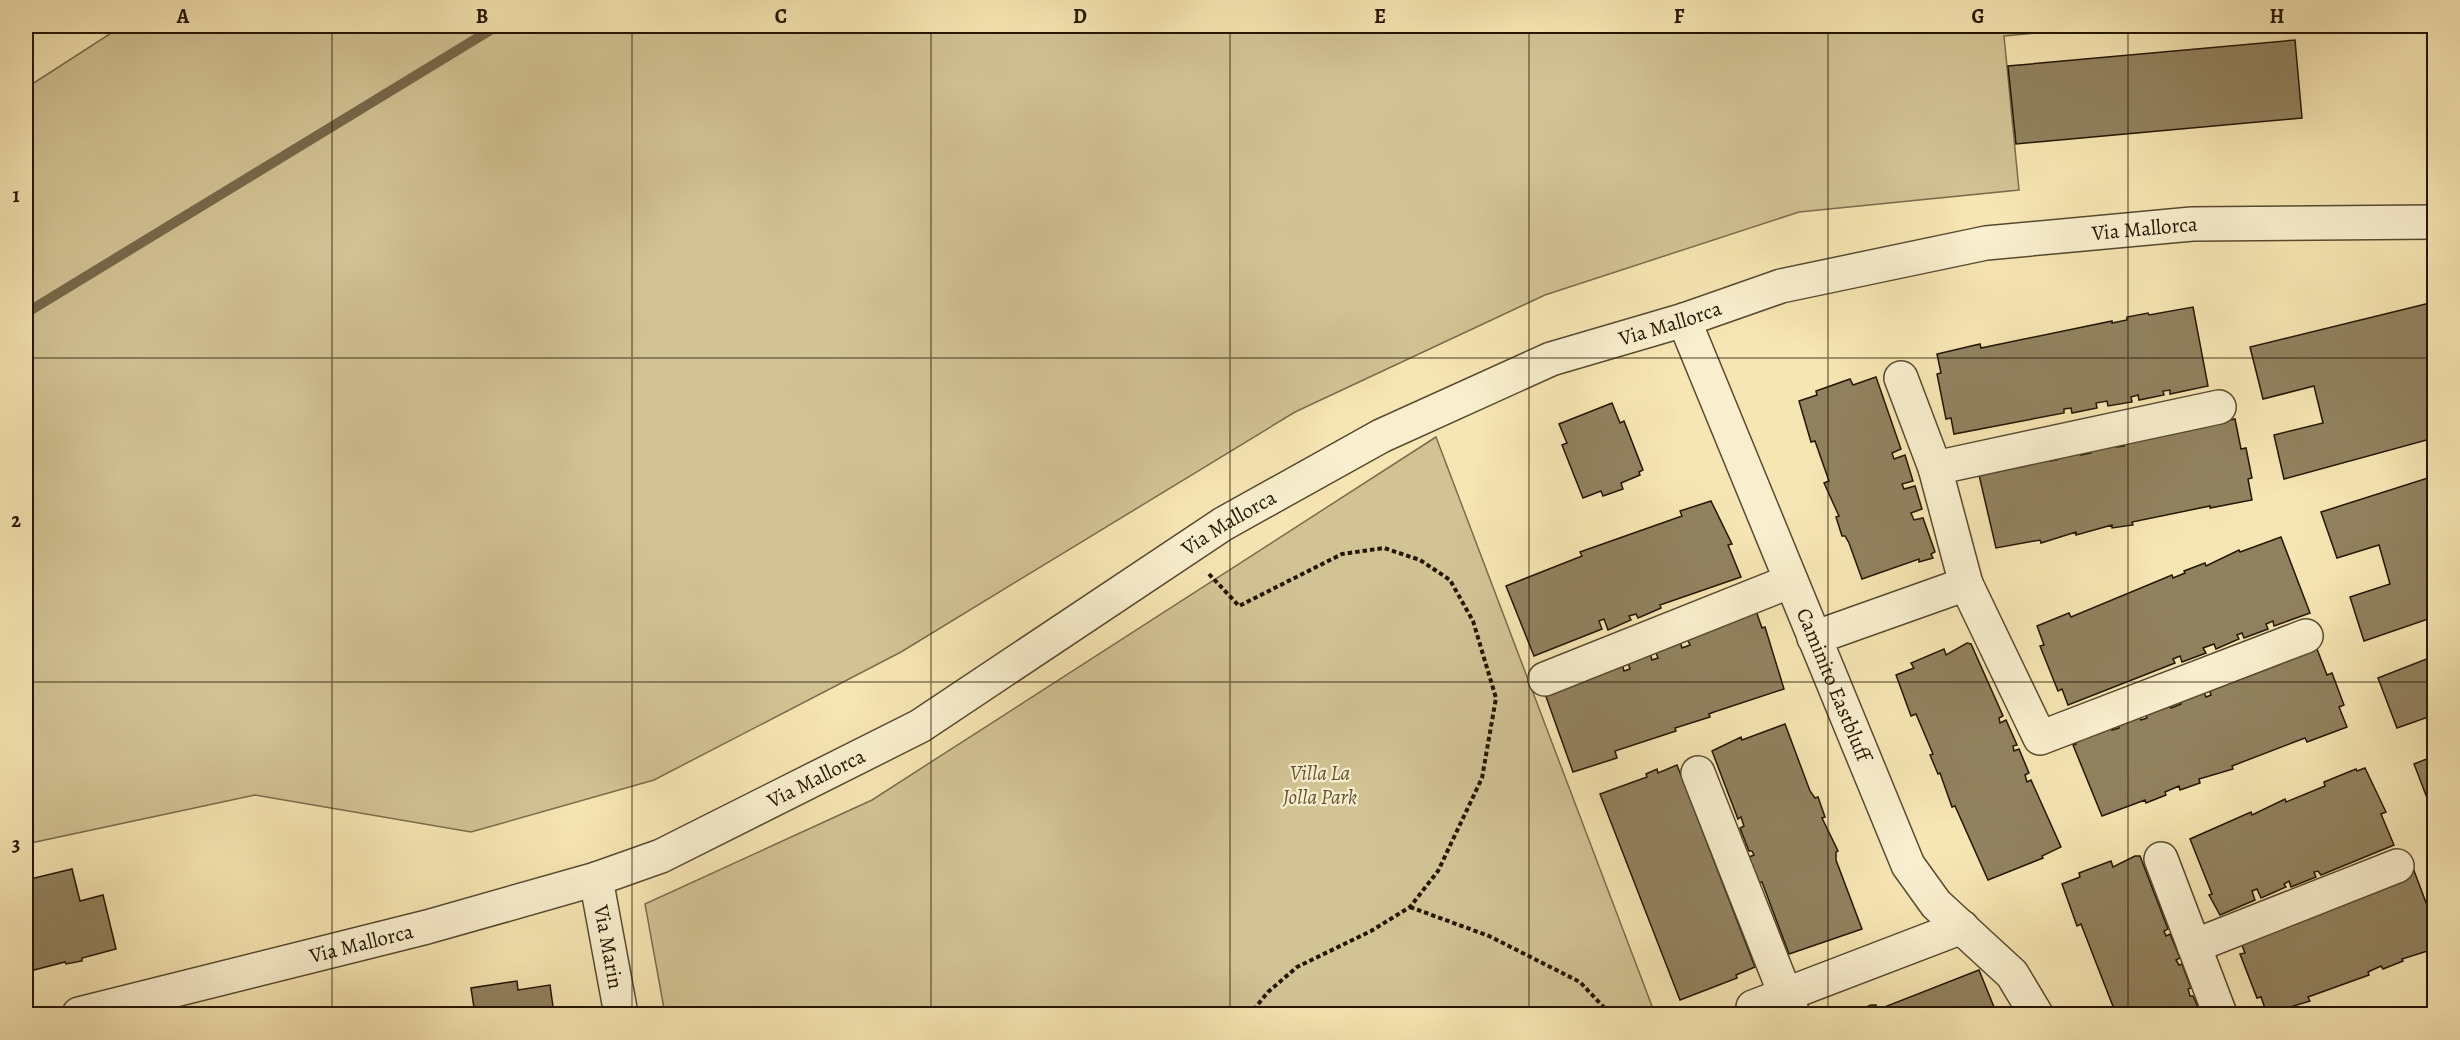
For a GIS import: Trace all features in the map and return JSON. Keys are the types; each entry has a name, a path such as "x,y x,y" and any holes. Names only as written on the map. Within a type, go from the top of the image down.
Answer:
{"street":[{"name":"Via Mallorca","path":"79,1014 427,927 596,879 660,856 920,726 1223,524 1381,436 1551,359 1684,320 1780,286 1986,243 2192,224 2434,222"},
{"name":"Caminito Eastbluff","path":"1684,320 1908,865 1936,904 2012,974 2036,1014"},
{"path":"1901,378 1935,468 1966,584 2040,738 2306,636"},
{"path":"1935,468 2219,407"},
{"path":"1545,679 1791,581"},
{"path":"1814,638 1966,584"},
{"path":"1698,773 1789,1005"},
{"path":"2161,859 2220,1014"},
{"path":"2194,946 2397,866"},
{"name":"Via Marin","path":"596,879 621,1014"},
{"path":"1753,1007 1789,1005 1962,927"}],"path":[{"path":"1189,547 1211,577 1239,606 1342,554 1384,548 1420,560 1450,580 1473,621 1496,698 1482,778 1438,871 1410,907 1371,931 1297,967 1268,992 1250,1014"},
{"path":"1410,907 1489,936 1580,982 1610,1014"}],"green space":[{"path":"122,26 2112,26 2004,36 2019,190 1799,212 1545,295 1295,412 901,652 654,780 471,832 255,795 26,844 26,88"},
{"name":"Villa La Jolla Park","path":"1436,437 1655,1014 665,1014 645,904 872,800"}],"building":[{"path":"2430,26 2434,26 2434,50 2432,50"},
{"path":"2295,40 2302,118 2016,144 2008,66"},
{"path":"2434,302 2434,438 2284,479 2274,435 2323,423 2314,386 2263,399 2250,347"},
{"path":"2193,307 2208,386 2170,394 2170,390 2163,391 2164,395 2139,400 2138,395 2131,397 2132,402 2108,406 2107,401 2096,403 2097,408 2072,413 2071,408 2064,409 2064,413 1954,434 1951,418 1946,419 1937,374 1941,373 1937,354 1980,344 1981,348 2112,321 2112,323 2148,313 2149,315"},
{"path":"1876,377 1901,449 1892,453 1894,459 1905,455 1913,481 1902,484 1904,489 1915,486 1922,509 1911,513 1914,520 1923,518 1935,552 1931,554 1933,558 1919,562 1919,559 1862,579 1849,543 1845,536 1842,536 1836,517 1839,516 1824,483 1829,481 1815,441 1811,442 1799,401 1817,395 1816,391 1850,379 1853,385"},
{"path":"1612,403 1620,423 1624,421 1643,470 1639,472 1640,475 1621,483 1623,489 1603,496 1601,491 1583,498 1562,445 1567,443 1559,424"},
{"path":"2235,419 2241,449 2246,448 2252,478 2248,479 2252,500 2132,522 2133,525 2112,528 2112,525 2076,535 2076,532 2041,543 2040,540 1996,548 1979,475 2044,457 2051,461 2057,460 2056,455 2080,450 2081,455 2091,453 2090,447 2116,442 2117,447 2124,446 2123,441"},
{"path":"2434,476 2434,617 2364,641 2350,597 2390,584 2379,545 2337,558 2321,512"},
{"path":"1711,501 1732,544 1728,545 1741,577 1660,605 1661,608 1638,618 1636,614 1629,616 1631,620 1608,630 1604,619 1599,621 1602,629 1534,656 1506,586 1582,556 1580,552 1682,516 1680,511"},
{"path":"2281,537 2310,613 2274,626 2273,621 2266,624 2268,629 2244,638 2242,633 2237,635 2239,639 2216,649 2214,644 2203,648 2206,653 2182,662 2180,656 2173,659 2175,663 2068,705 2062,689 2058,691 2040,646 2044,645 2037,626 2069,613 2071,617 2172,575 2173,578 2185,573 2184,571 2205,563 2206,566 2239,550 2240,552"},
{"path":"1756,611 1762,628 1765,627 1784,689 1714,712 1709,714 1710,717 1675,728 1676,731 1615,751 1617,758 1573,772 1544,691 1622,664 1624,671 1630,669 1627,660 1650,652 1652,660 1658,658 1655,650 1680,641 1682,648 1690,645 1686,636"},
{"path":"1967,643 1971,644 2003,716 1999,718 2000,723 2006,720 2017,745 2013,746 2014,751 2019,749 2029,773 2025,775 2027,782 2031,780 2061,847 2042,856 2043,858 1988,880 1955,806 1952,807 1916,714 1911,716 1896,675 1914,668 1911,663 1944,649 1946,655"},
{"path":"2317,649 2327,675 2332,673 2344,705 2339,707 2347,727 2307,742 2305,738 2232,766 2233,769 2199,779 2200,783 2180,790 2179,786 2165,792 2166,795 2146,803 2145,800 2102,816 2073,745 2076,744 2075,740 2111,727 2112,730 2119,728 2118,723 2139,715 2141,720 2147,718 2145,712 2169,703 2171,708 2181,704 2179,699 2203,690 2206,697 2211,695 2209,689"},
{"path":"2434,656 2434,715 2397,728 2378,678"},
{"path":"1785,724 1810,791 1815,798 1818,797 1825,817 1822,818 1838,851 1836,860 1862,929 1789,954 1762,882 1759,883 1749,857 1754,855 1752,851 1749,851 1740,828 1744,826 1741,817 1738,819 1712,751 1741,737 1742,740"},
{"path":"2434,756 2434,801 2429,803 2414,764"},
{"path":"1677,765 1755,967 1736,975 1737,978 1680,1000 1600,794 1647,777 1646,774 1657,769 1658,773"},
{"path":"2365,768 2386,812 2381,814 2394,845 2321,875 2318,871 2314,872 2316,877 2291,887 2289,881 2284,884 2286,887 2261,898 2257,889 2252,891 2255,900 2220,915 2209,895 2212,894 2190,839 2251,812 2252,815 2285,799 2286,802 2325,786 2324,782 2356,769 2357,771"},
{"path":"2135,856 2140,856 2168,929 2164,931 2166,936 2170,934 2180,958 2176,960 2179,965 2182,964 2191,988 2188,989 2190,996 2193,996 2201,1014 2116,1014 2081,924 2077,926 2062,884 2080,877 2079,873 2111,861 2113,867"},
{"path":"2413,868 2434,924 2434,949 2402,959 2403,961 2383,969 2381,966 2368,972 2369,975 2308,997 2310,1001 2267,1014 2261,997 2257,998 2240,954 2245,953 2239,938"},
{"path":"72,869 80,901 103,895 116,949 82,958 82,961 66,964 65,962 30,971 26,952 26,921 32,919 26,895 26,880"},
{"path":"1979,970 1996,1012 2000,1014 1848,1014 1871,1005 1876,1005 1877,1010"},
{"path":"517,981 518,990 550,985 554,1014 475,1014 471,988"}],"waterway":[{"path":"26,313 497,26"}]}
